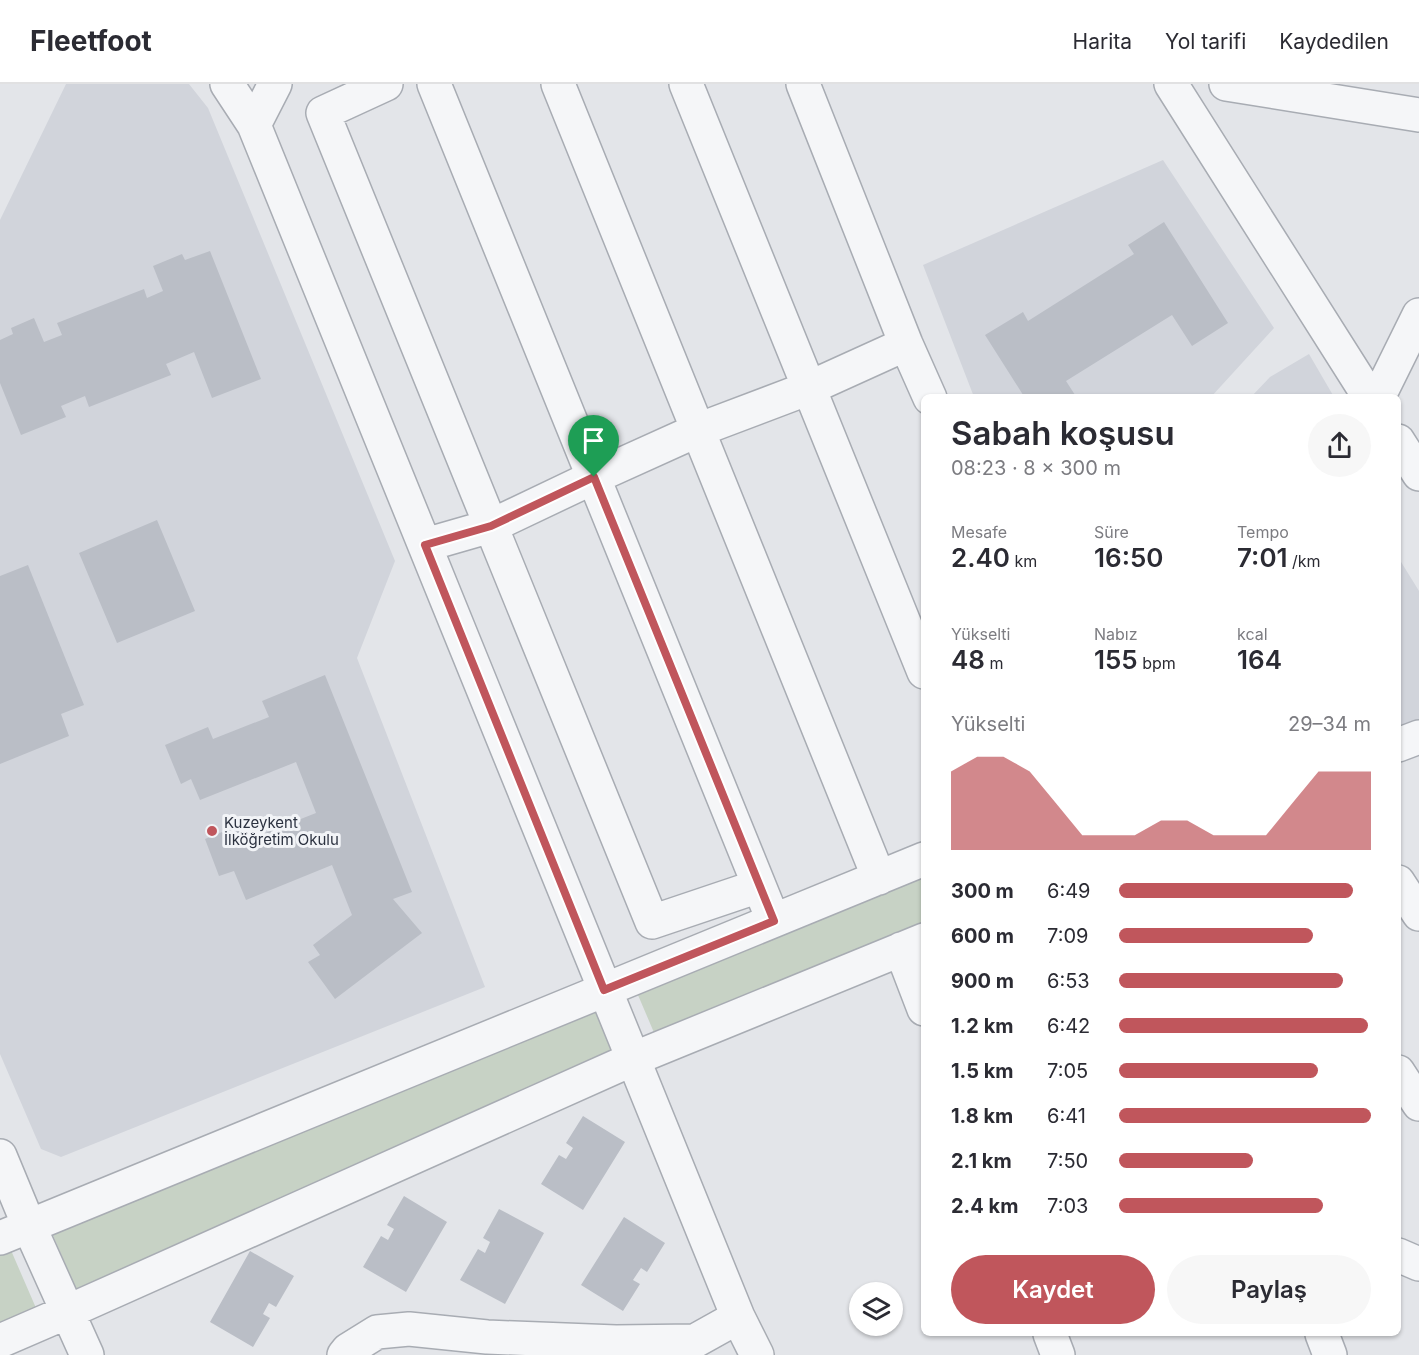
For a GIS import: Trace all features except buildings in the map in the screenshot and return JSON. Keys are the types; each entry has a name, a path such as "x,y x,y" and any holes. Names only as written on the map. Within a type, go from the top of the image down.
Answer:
{"street":[{"path":"227,84 254,125 604,990 738,1317 757,1355"},
{"path":"254,125 275,84"},
{"path":"386,84 323,113 652,922 759,886"},
{"path":"434,84 774,921"},
{"path":"558,84 879,878"},
{"path":"686,84 921,665"},
{"path":"803,84 906,344 928,394"},
{"path":"1171,84 1367,394"},
{"path":"1226,84 1419,115"},
{"path":"1380,394 1419,315"},
{"path":"425,545 491,526 698,430 809,388 906,344"},
{"path":"1401,446 1419,474"},
{"path":"14,1232 921,860"},
{"path":"1401,887 1419,914"},
{"path":"0,1341 633,1059 912,945 921,993"},
{"path":"1401,1077 1419,1104"},
{"path":"0,1156 14,1232 68,1312 87,1355"},
{"path":"1401,1256 1419,1264"},
{"path":"344,1355 348,1350 377,1332 409,1329 499,1338 616,1342 695,1341 738,1317"},
{"path":"1051,1336 1058,1355"}],"shaded area":[{"path":"66,84 189,84 208,108 395,561 357,658 485,987 61,1157 41,1149 0,1054 0,220"},
{"path":"1163,160 1274,328 1214,394 973,394 923,265"},
{"path":"1309,354 1332,394 1254,394 1270,377"},
{"path":"1401,562 1419,591 1419,733 1401,741"},
{"path":"921,871 921,943 661,1049 635,988"},
{"path":"585,986 611,1050 76,1289 40,1205"},
{"path":"0,1225 36,1308 0,1324"}],"place":[{"name":"Kuzeykent İlköğretim Okulu","path":"212,831"}],"route":[{"path":"594,477 774,921 604,990 425,545 491,526 594,477"}]}
